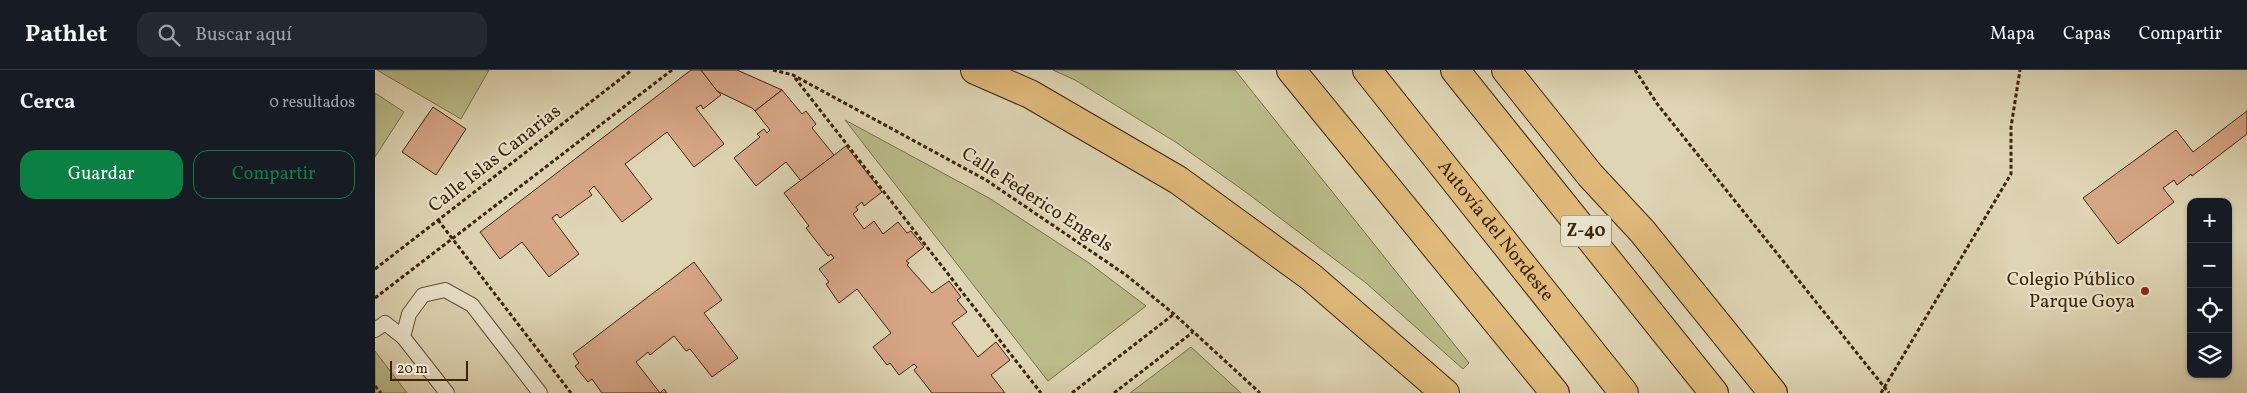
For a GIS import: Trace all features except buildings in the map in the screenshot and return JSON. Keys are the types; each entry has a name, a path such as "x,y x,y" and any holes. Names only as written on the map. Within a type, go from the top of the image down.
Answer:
{"highway":[{"path":"975,70 1029,94 1178,180 1311,277 1445,393"},
{"path":"1291,70 1555,393"},
{"name":"Autovía del Nordeste","path":"1367,70 1624,393"},
{"name":"Z-40","path":"1455,70 1714,393"},
{"path":"1506,70 1590,175 1642,231"},
{"path":"1529,70 1642,231 1773,393"}],"lane":[{"path":"403,337 409,314 423,296 445,290 472,305 540,393"},
{"path":"375,330 385,323 403,337 447,393"}],"path":[{"name":"Calle Islas Canarias","path":"375,269 632,70"},
{"path":"375,298 672,70"},
{"name":"Calle Federico Engels","path":"773,70 793,75 986,180 1125,275 1174,314 1260,393"},
{"path":"1635,70 1658,105 1889,393"},
{"path":"1881,393 2011,174 2011,127 2020,70"},
{"path":"793,75 1041,393"},
{"path":"438,220 571,393"},
{"path":"1072,393 1174,314"},
{"path":"1114,393 1193,332"},
{"path":"375,386 381,393"}],"green space":[{"path":"377,70 489,70 461,119"},
{"path":"1053,70 1235,70 1469,363 1463,369 1366,283 1177,143 1075,80"},
{"path":"375,93 404,112 375,157"},
{"path":"845,120 989,198 1089,263 1146,306 1048,381"},
{"path":"1191,347 1241,393 1130,393"},
{"path":"375,351 407,393 375,393"}],"place":[{"name":"Colegio Público Parque Goya","path":"2145,291"}]}
